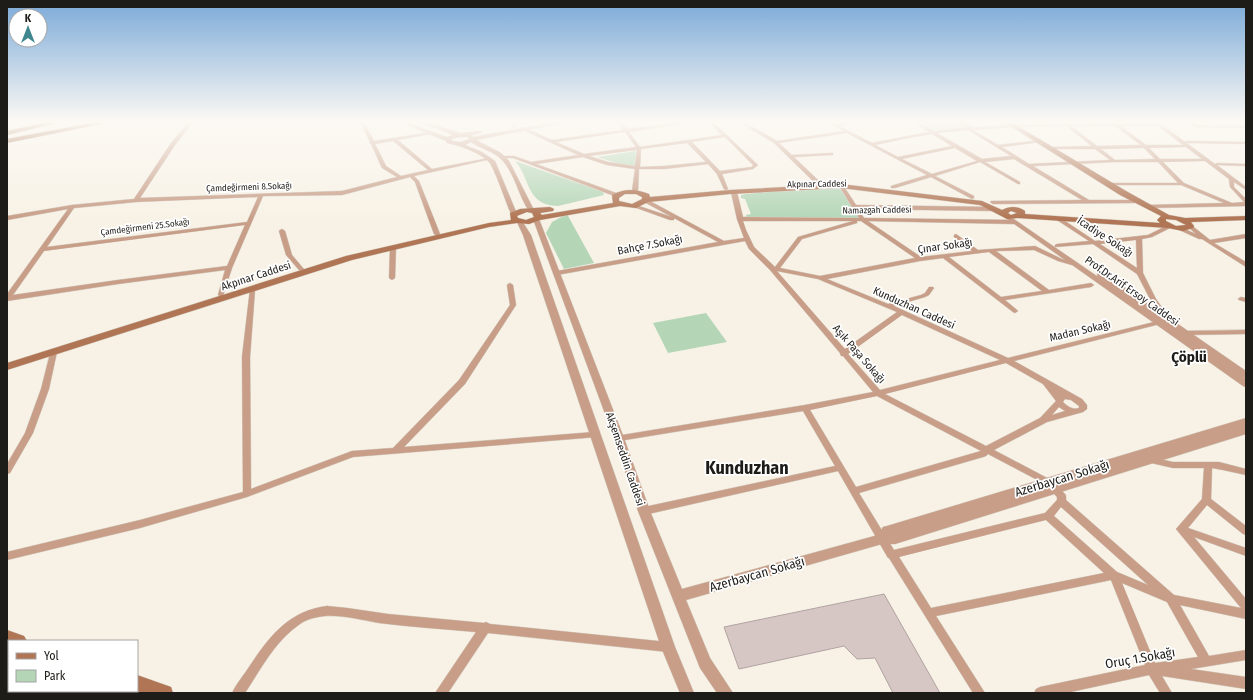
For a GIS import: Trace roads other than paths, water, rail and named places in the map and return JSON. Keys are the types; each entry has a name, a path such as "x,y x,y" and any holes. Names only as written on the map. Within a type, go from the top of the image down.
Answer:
{"main road":[{"path":"1063,155 1123,193 1148,206 1165,218"},
{"name":"Akpınar Caddesi","path":"645,198 726,189 818,182 841,182 972,197 1016,215 1170,226"},
{"name":"Akpınar Caddesi","path":"645,198 841,186 973,201 994,205 1004,214"},
{"path":"535,215 523,210 516,218 527,222 535,215 617,198 624,192 635,191 645,198 634,206 617,198"},
{"path":"1123,193 1149,214 1165,218 1184,220 1246,218"},
{"path":"1004,214 1007,210 1016,215"},
{"name":"Akpınar Caddesi","path":"1016,215 1165,218"},
{"name":"Akpınar Caddesi","path":"7,362 360,251 516,218"},
{"name":"Akpınar Caddesi","path":"7,367 349,258 516,218"},
{"path":"1165,218 1162,222 1178,228 1246,222"},
{"path":"1184,220 1190,226"},
{"path":"138,683 165,693"}],"street":[{"path":"136,200 166,155"},
{"path":"378,155 384,167 401,178"},
{"path":"413,155 431,170"},
{"path":"482,155 489,159"},
{"name":"Akşemseddin Caddesi","path":"498,155 508,164 523,200 535,215 619,438 644,511 705,663 726,693"},
{"path":"582,155 608,163 637,168 708,163"},
{"path":"531,163 594,155"},
{"path":"635,191 638,155"},
{"path":"700,155 719,174 726,189"},
{"path":"719,174 753,168 756,165 745,155"},
{"path":"792,156 817,155"},
{"path":"892,155 933,175 972,197"},
{"path":"898,158 914,155"},
{"path":"970,155 1018,183"},
{"path":"1012,155 1088,202"},
{"path":"1106,155 1114,161"},
{"path":"1153,155 1182,184"},
{"path":"1200,155 1231,180 1246,189"},
{"path":"1203,155 1246,185"},
{"path":"792,156 818,182"},
{"path":"502,157 514,157 531,163 617,198"},
{"path":"893,187 980,161 1016,157"},
{"name":"Çamdeğirmeni 8.Sokağı","path":"7,218 72,207 136,200 342,193 431,170 489,159"},
{"name":"Akşemseddin Caddesi","path":"489,159 493,162 516,218 527,235 594,435 668,647 687,693"},
{"path":"1028,165 1114,161 1206,160"},
{"path":"1217,164 1246,165"},
{"path":"411,175 417,181 437,234"},
{"path":"1231,180 1232,187 1246,203"},
{"path":"1110,184 1182,184 1231,204"},
{"path":"841,186 863,220 920,259"},
{"name":"Aşık Paşa Sokağı","path":"734,192 746,239 751,248 773,268 843,354 878,393 1052,485"},
{"path":"221,295 229,268 261,195"},
{"path":"645,198 722,242"},
{"path":"855,207 1133,202"},
{"path":"1148,206 1246,203"},
{"path":"634,206 691,225"},
{"path":"7,299 44,249 72,207"},
{"name":"Prof.Dr.Arif Ersoy Caddesi","path":"1004,214 1016,215 1057,246 1246,375"},
{"name":"Namazgah Caddesi","path":"740,219 863,220 1016,215"},
{"name":"Prof.Dr.Arif Ersoy Caddesi","path":"1016,215 1072,262 1246,384"},
{"name":"İcadiye Sokağı","path":"1059,219 1140,272"},
{"path":"773,268 800,238 863,220"},
{"name":"Çamdeğirmeni 25.Sokağı","path":"44,249 248,223"},
{"path":"1057,246 1139,238 1150,236 1170,226"},
{"path":"1190,226 1208,241 1246,236"},
{"path":"1178,228 1208,241 1244,262"},
{"path":"282,231 289,255 301,269"},
{"path":"956,236 976,251"},
{"path":"1139,238 1140,272 1153,299 1170,323"},
{"name":"Bahçe 7.Sokağı","path":"557,273 722,242 746,239"},
{"path":"392,278 393,248"},
{"name":"Çınar Sokağı","path":"820,278 920,259 990,250 1035,248 1060,260 1072,262"},
{"path":"990,250 1048,292"},
{"path":"944,256 1015,311"},
{"path":"7,299 118,282 229,268"},
{"name":"Kunduzhan Caddesi","path":"773,268 820,278 902,312 1006,360 1072,397"},
{"path":"395,450 462,382 513,305 510,285"},
{"path":"1000,299 1091,285"},
{"path":"887,306 923,296 927,294 931,288"},
{"path":"247,494 246,357 252,290"},
{"path":"843,354 902,312"},
{"name":"Madan Sokağı","path":"619,438 805,408 878,393 967,372 1006,360 1158,323"},
{"path":"1184,333 1246,332"},
{"path":"7,471 29,433 45,389 53,352"},
{"path":"1044,380 1063,407 1074,411"},
{"path":"854,492 983,454 986,450 1044,420 1074,411 1081,411 1084,407 1081,402 1072,397 1063,397 1044,420"},
{"path":"805,408 891,555 979,693"},
{"name":"Azerbaycan Sokağı","path":"678,596 882,539 895,538 1246,422"},
{"name":"Azerbaycan Sokağı","path":"1052,485 1150,460 1246,430"},
{"path":"7,556 140,524 247,494 352,454 594,435"},
{"path":"1150,460 1169,466 1208,465 1229,467 1246,472"},
{"path":"1181,529 1206,500 1208,465"},
{"path":"644,511 839,468"},
{"path":"891,555 1048,516 1061,501 1062,496 1052,485"},
{"path":"1206,500 1246,531"},
{"path":"1061,501 1171,599 1206,662"},
{"path":"1048,516 1114,575 1171,599 1246,614"},
{"path":"1181,529 1246,552"},
{"path":"1181,529 1246,606"},
{"path":"929,613 1114,575"},
{"path":"1114,575 1152,668 1166,693"},
{"path":"238,693 285,628 307,615 318,612 328,611 377,618 486,627 668,647"},
{"path":"440,693 486,627"},
{"name":"Oruç 1.Sokağı","path":"1040,693 1152,668 1206,662 1246,655"},
{"path":"1152,668 1246,683"}],"district":[{"name":"Çöplü","path":"1189,357"},
{"name":"Kunduzhan","path":"747,468"}]}
